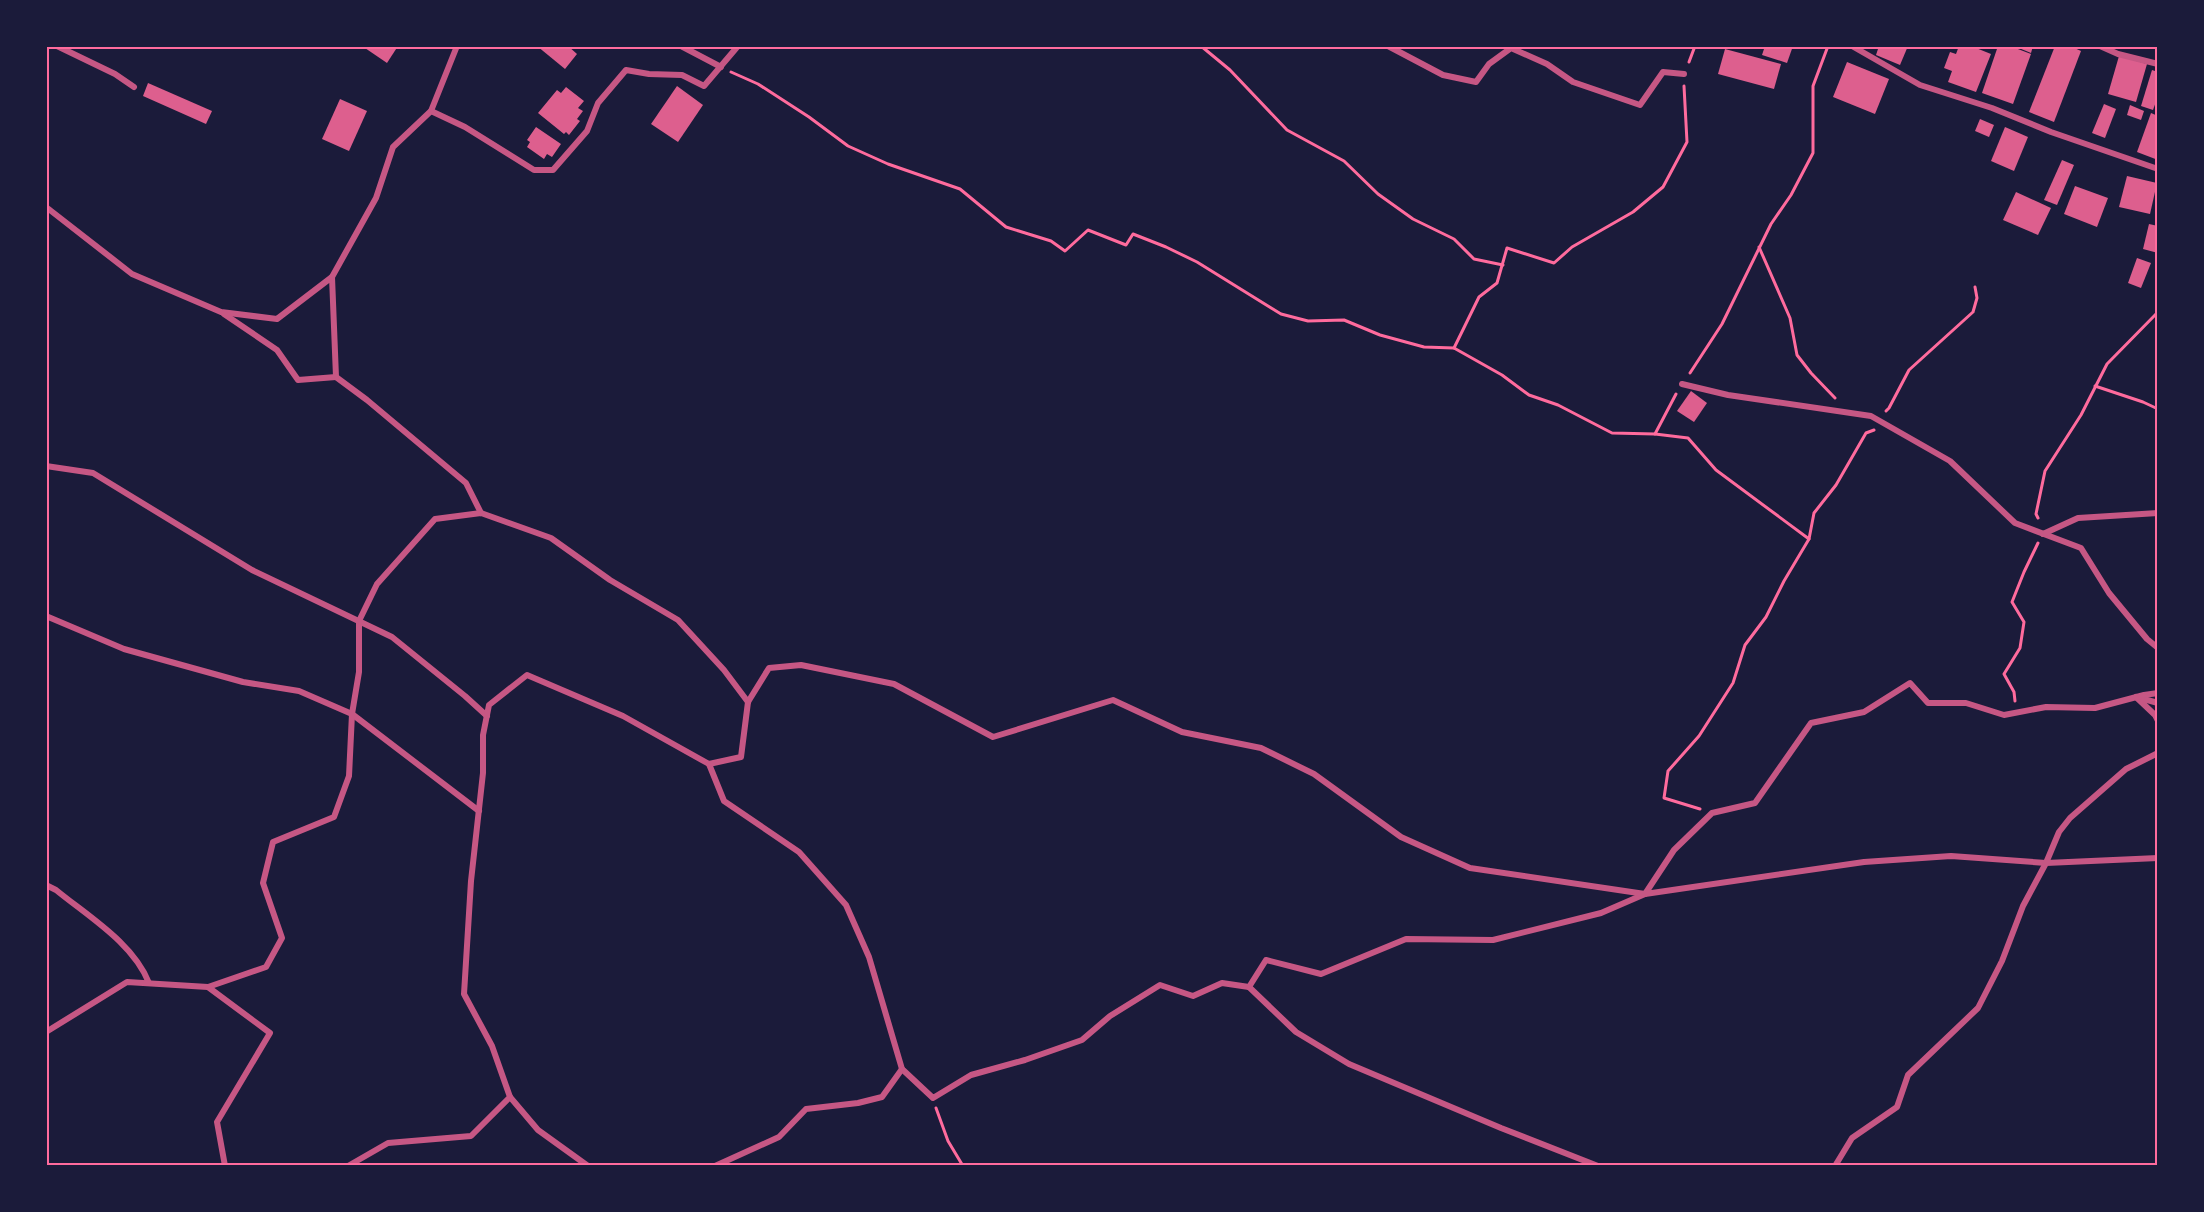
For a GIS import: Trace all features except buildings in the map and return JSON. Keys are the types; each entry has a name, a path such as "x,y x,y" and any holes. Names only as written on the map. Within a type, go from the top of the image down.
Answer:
{"street":[{"path":"57,46 115,74 134,87"},
{"path":"221,312 277,320 332,277 376,198 393,147 431,111 457,46"},
{"path":"681,46 721,67"},
{"path":"431,111 465,128 534,170 553,170 586,131 598,103 626,70 649,74 682,75 704,86 738,46"},
{"path":"1388,46 1443,75 1476,82 1489,64 1511,48 1547,64 1573,82 1640,105 1663,72 1684,74"},
{"path":"1852,46 1920,85 1992,108 2051,132 2157,169"},
{"path":"2100,46 2118,54 2157,64"},
{"path":"46,207 132,274 221,312 277,350 298,380 336,377 466,483 481,513"},
{"path":"332,277 336,377"},
{"path":"1682,384 1728,395 1875,418 1950,461 2015,523 2080,548 2109,593 2157,648"},
{"path":"46,466 93,473 252,570 392,637 487,716"},
{"path":"46,1032 127,982 208,987 266,967 282,938 263,884 273,842 334,817 349,776 352,714 358,672 359,621 377,584 435,519 481,513 551,538 610,580 678,620 724,670 748,702"},
{"path":"2043,534 2078,518 2157,513"},
{"path":"46,616 124,649 243,682 299,691 352,714 479,811"},
{"path":"709,764 741,758 748,702 769,668 801,666 894,684 993,737 1113,700 1182,732 1261,748 1314,774 1401,837 1470,868 1645,894"},
{"path":"588,1166 538,1130 510,1097 492,1046 464,994 471,881 483,773 483,735 489,705 526,675 623,716 709,764 724,801 799,852 846,905 869,957 902,1069 933,1098 971,1075 1025,1060 1082,1040 1110,1016 1160,985 1193,996 1222,983 1249,987 1296,1032 1349,1064 1598,1166"},
{"path":"1645,894 1674,850 1712,813 1755,803 1811,723 1864,712 1910,683 1928,703 1966,703 2004,715 2046,707 2095,708 2157,693"},
{"path":"2136,697 2157,703"},
{"path":"2136,697 2155,715 2157,721"},
{"path":"1835,1166 1852,1138 1897,1107 1908,1075 1978,1008 2002,961 2023,906 2046,863 2059,832 2070,818 2126,769 2157,753"},
{"path":"1249,987 1266,960 1321,974 1406,939 1492,940 1601,913 1645,894 1864,862 1951,856 2046,863 2157,858"},
{"path":"46,885 56,890 121,942 145,972 149,983"},
{"path":"208,987 270,1033 217,1122 225,1166"},
{"path":"715,1166 779,1137 806,1109 858,1103 882,1097 902,1069"},
{"path":"348,1166 388,1143 471,1136 510,1097"}],"path":[{"path":"1201,46 1238,77 1287,130 1344,161 1378,194 1413,219 1454,239 1474,259 1503,265"},
{"path":"1454,348 1479,297 1497,283 1508,248 1554,263 1572,247 1633,212 1663,187 1687,142 1684,74 1695,46"},
{"path":"1655,434 1682,384 1722,324 1771,224 1791,195 1813,153 1813,86 1828,46"},
{"path":"721,67 758,84 848,146 888,164 960,189 1006,226 1051,241 1065,251 1088,230 1126,245 1132,234 1197,262 1281,314 1308,321 1344,320 1380,335 1424,347 1454,348 1502,375 1529,395 1558,405 1612,433 1655,434 1688,438 1716,470 1809,539"},
{"path":"1760,247 1790,318 1797,355 1811,373 1850,413"},
{"path":"1875,418 1889,408 1909,370 1973,312 1977,298 1975,287"},
{"path":"2017,712 2014,692 2004,674 2020,648 2024,622 2012,602 2043,534 2036,514 2045,471 2081,415 2107,364 2157,312"},
{"path":"2096,386 2157,409"},
{"path":"1712,813 1664,798 1668,771 1699,736 1733,683 1745,645 1766,616 1809,539 1814,513 1836,485 1866,433 1888,426"},
{"path":"933,1098 948,1140 963,1166"}]}
